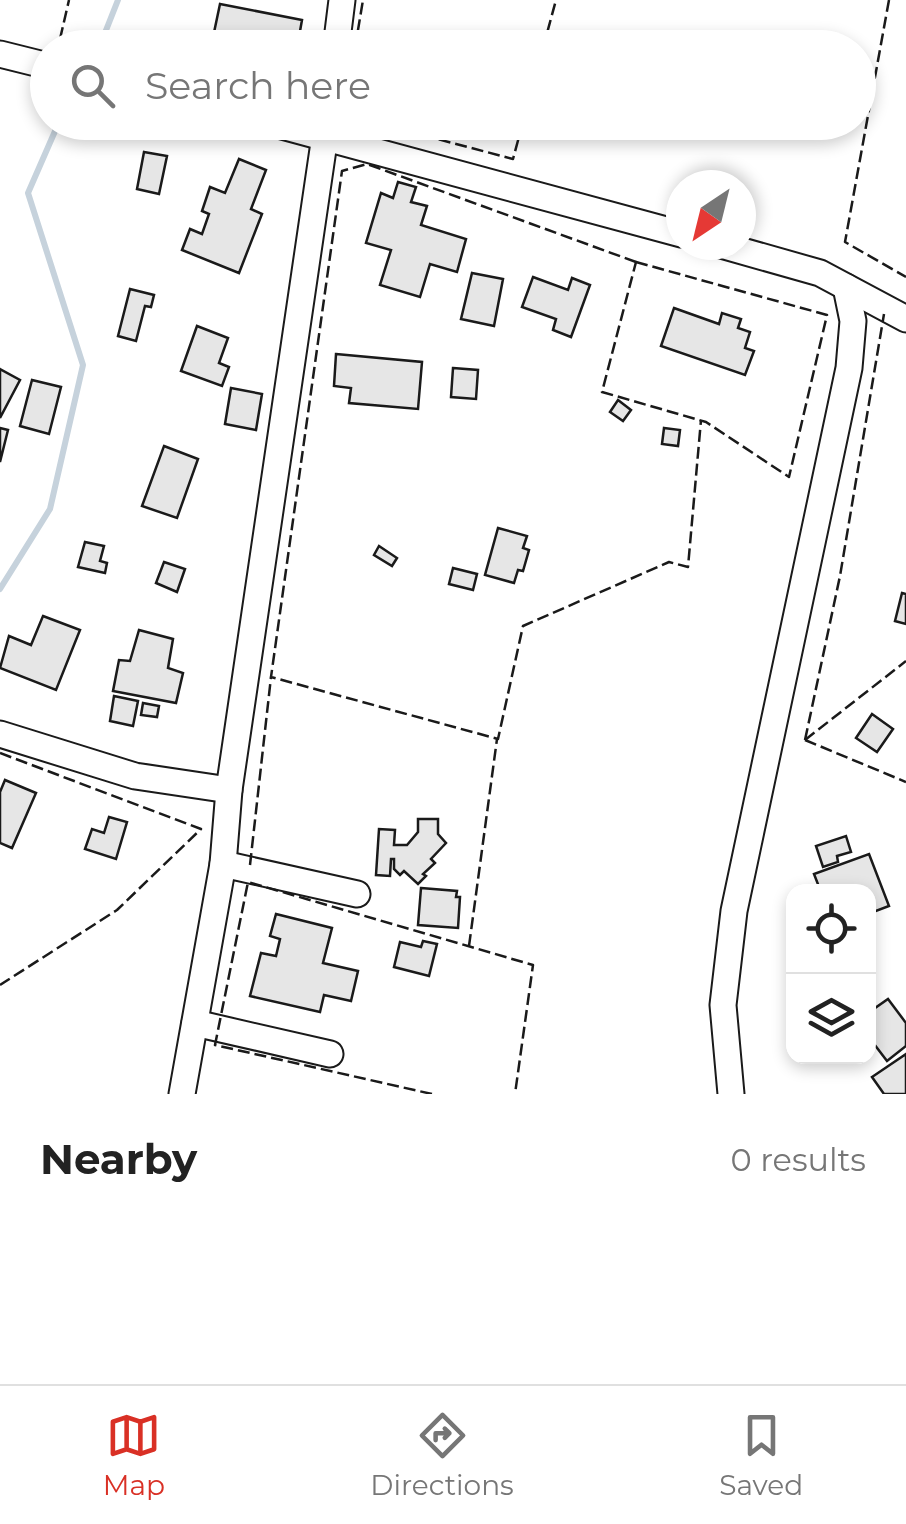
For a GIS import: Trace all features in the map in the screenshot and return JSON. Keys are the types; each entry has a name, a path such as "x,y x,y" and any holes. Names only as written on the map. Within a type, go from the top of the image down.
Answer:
{"street":[{"path":"338,30 342,0"},
{"path":"0,54 30,62"},
{"path":"182,1094 223,864 229,790 325,140"},
{"path":"360,140 666,230"},
{"path":"756,255 820,273 906,318"},
{"path":"731,1094 722,1005 734,912 849,368 853,320 846,287"},
{"path":"0,734 135,776 229,790"},
{"path":"223,864 357,894"},
{"path":"195,1024 330,1054"}],"building":[{"path":"220,4 302,20 300,30 215,30"},
{"path":"144,152 167,156 159,194 137,189"},
{"path":"239,159 266,170 251,209 262,214 239,273 182,250 190,229 202,234 209,214 202,211 210,187 225,193"},
{"path":"398,182 416,187 411,202 427,206 421,225 466,239 457,272 430,264 420,297 380,285 391,250 366,243 381,193 393,198"},
{"path":"472,273 503,279 494,326 461,319"},
{"path":"533,277 568,290 572,278 590,285 571,337 553,330 556,319 522,307"},
{"path":"130,289 154,295 151,307 145,306 136,341 118,336"},
{"path":"674,308 719,324 722,313 741,319 738,328 750,332 745,348 754,351 745,375 661,346"},
{"path":"197,326 228,338 219,363 229,367 222,386 181,371"},
{"path":"336,354 422,362 418,409 349,403 351,388 334,386"},
{"path":"453,368 478,370 476,399 451,397"},
{"path":"0,369 20,380 0,418"},
{"path":"32,380 61,387 49,434 20,426"},
{"path":"231,388 262,394 256,430 225,424"},
{"path":"618,400 631,410 623,421 610,412"},
{"path":"0,428 8,430 0,462"},
{"path":"664,428 680,430 678,446 662,444"},
{"path":"164,446 198,459 177,518 142,506"},
{"path":"498,528 527,536 523,548 529,550 523,571 518,570 514,583 485,575"},
{"path":"85,542 104,546 100,561 107,563 105,573 78,567"},
{"path":"379,546 397,558 392,566 374,555"},
{"path":"164,562 185,569 177,592 156,583"},
{"path":"453,568 477,574 473,590 449,584"},
{"path":"902,593 906,594 906,624 895,621"},
{"path":"43,616 80,630 56,690 0,668 9,636 31,645"},
{"path":"139,630 173,639 168,668 183,673 176,703 113,691 119,660 130,661"},
{"path":"114,696 138,701 133,726 110,721"},
{"path":"143,703 159,706 157,717 141,715"},
{"path":"872,714 893,729 877,752 856,738"},
{"path":"5,780 36,793 12,848 0,843 0,792"},
{"path":"109,817 127,822 116,859 85,849 92,829 104,833"},
{"path":"418,819 438,819 438,834 446,843 431,859 435,863 423,874 426,876 418,884 404,871 400,875 394,869 394,859 390,876 376,875 379,829 395,830 394,845 407,845 418,832"},
{"path":"846,836 851,852 837,856 838,862 823,867 816,846"},
{"path":"869,854 889,906 876,911 876,884 818,884 814,874"},
{"path":"421,888 457,891 458,928 418,925"},
{"path":"276,914 332,928 323,963 358,971 351,1001 324,995 320,1012 250,996 261,953 276,956 280,939 270,936"},
{"path":"423,941 437,944 429,976 394,967 400,942 421,947"},
{"path":"888,999 906,1023 906,1046 887,1061 876,1047 876,1007"},
{"path":"906,1054 906,1094 884,1094 872,1077"}],"waterway":[{"path":"106,30 118,0"},
{"path":"0,589 50,509 83,365 28,193 51,140"}],"fence":[{"path":"62,30 69,0"},
{"path":"358,30 363,0"},
{"path":"548,30 556,0"},
{"path":"876,72 889,0"},
{"path":"441,140 513,159 518,140"},
{"path":"864,140 845,242 906,277"},
{"path":"636,262 367,164 342,171 271,677 498,739 523,626 669,562 688,567 701,420"},
{"path":"636,262 827,315 789,477 706,422 602,392 636,262"},
{"path":"805,740 840,576 884,314"},
{"path":"805,740 906,661"},
{"path":"250,865 271,677"},
{"path":"469,946 497,739"},
{"path":"805,740 906,782"},
{"path":"0,753 201,829 117,910 0,985"},
{"path":"432,1094 215,1045 248,882 533,965 515,1094"}]}
